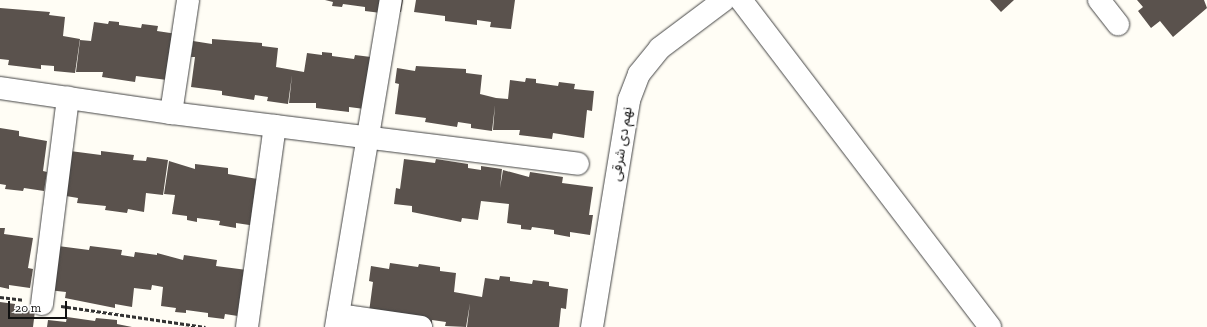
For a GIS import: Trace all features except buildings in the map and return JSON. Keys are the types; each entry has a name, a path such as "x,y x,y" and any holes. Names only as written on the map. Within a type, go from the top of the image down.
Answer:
{"street":[{"path":"171,113 188,0"},
{"path":"391,0 337,321 421,327"},
{"name":"نهم دی شرقی","path":"592,327 629,100 639,74 660,48 724,0"},
{"path":"741,0 990,327"},
{"path":"1099,0 1118,24"},
{"path":"0,88 171,113 578,164"},
{"path":"42,304 68,98"},
{"path":"247,327 275,126"}],"path":[{"path":"42,304 205,327"}]}
